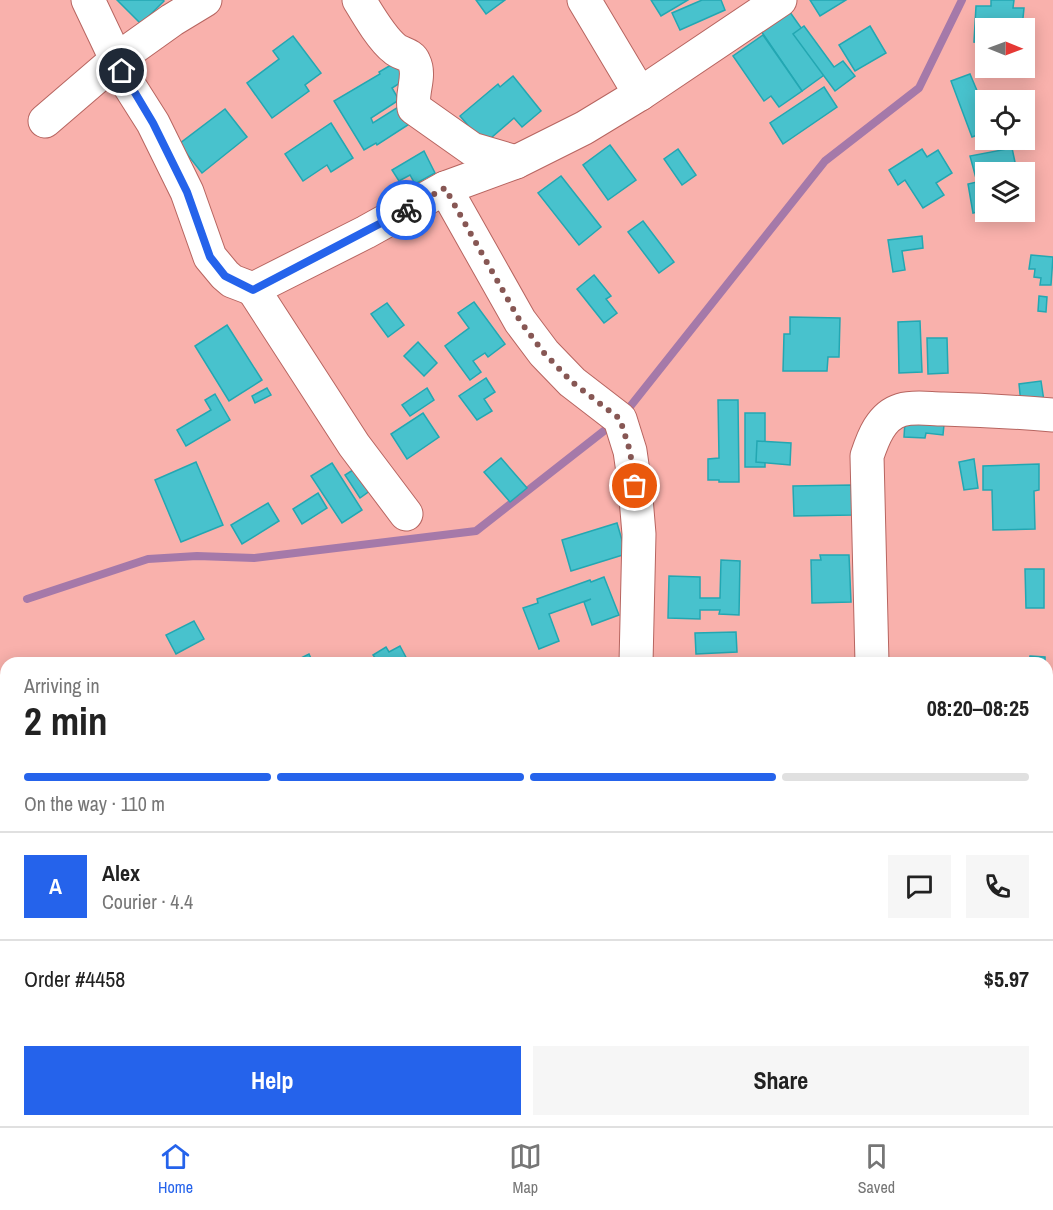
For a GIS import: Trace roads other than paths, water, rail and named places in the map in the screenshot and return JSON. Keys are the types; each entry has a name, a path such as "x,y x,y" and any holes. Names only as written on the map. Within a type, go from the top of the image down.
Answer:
{"street":[{"path":"88,0 127,82 153,123 187,192 210,257 225,276 253,290 354,445 406,514"},
{"path":"45,121 116,60 172,20 205,0"},
{"path":"359,0 393,48 411,57 414,62 416,82 413,92 414,108 472,149 516,162"},
{"path":"584,0 640,94"},
{"path":"253,290 445,188 516,162 584,128 640,94 780,0"},
{"path":"445,188 520,321 544,353 572,382 620,419 630,451 639,534 636,657"},
{"path":"872,657 867,456 873,436 884,421 900,410 915,408 1053,414"}],"waterway":[{"path":"625,413 825,161 919,88 962,0"},
{"path":"27,599 148,559 197,556 254,558 476,531 614,423"}]}
